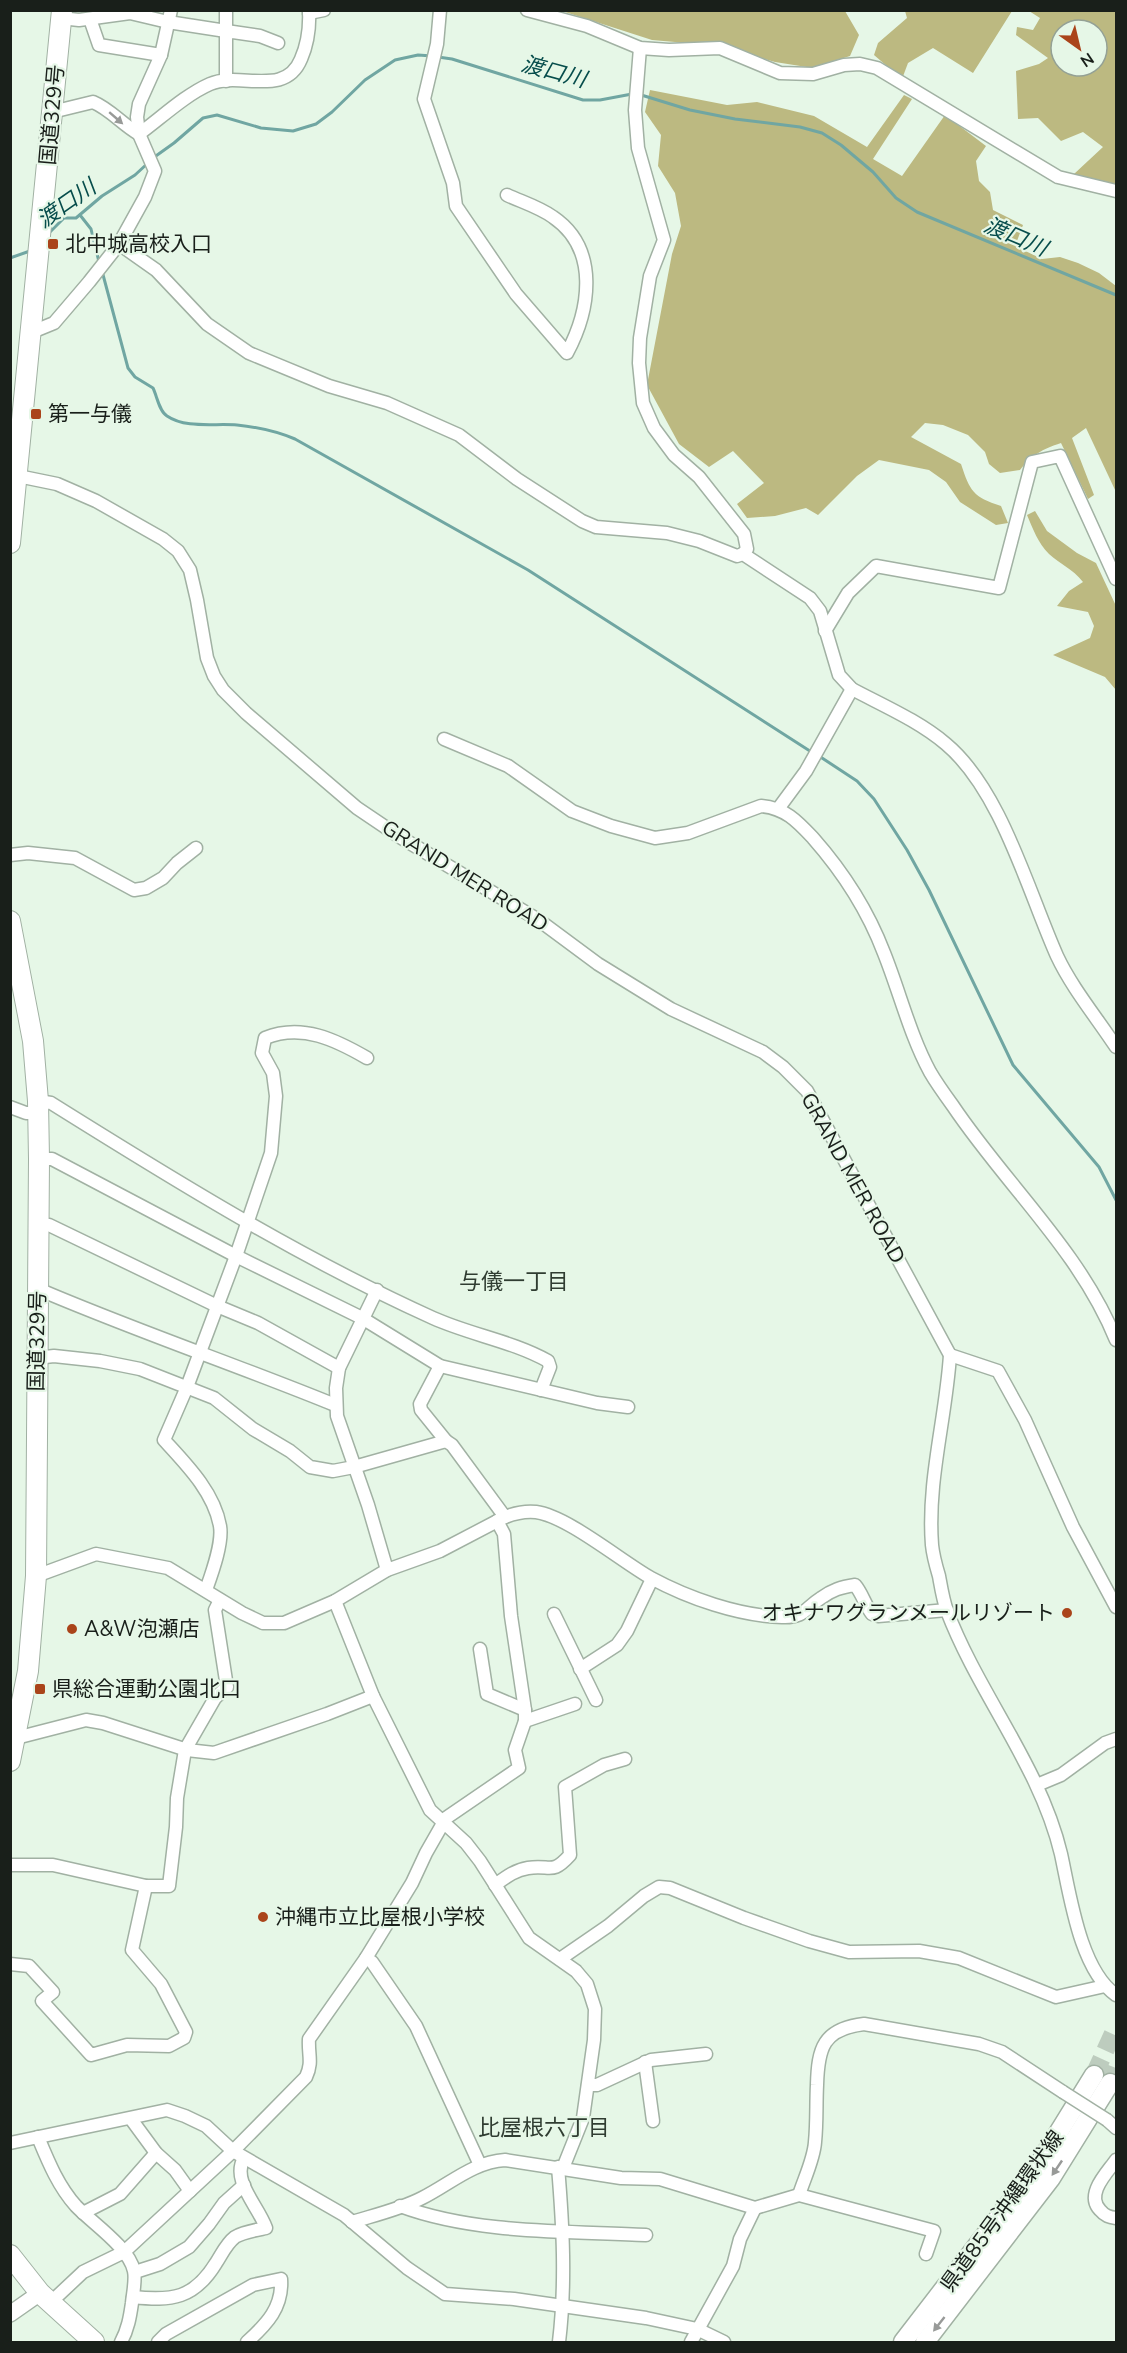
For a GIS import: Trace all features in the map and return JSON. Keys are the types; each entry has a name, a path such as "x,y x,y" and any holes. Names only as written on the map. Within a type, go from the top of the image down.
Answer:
{"highway":[{"name":"国道329号","path":"10,543 62,14"},
{"name":"国道329号","path":"10,1761 28,1671 36,1576 39,1159 33,1041 11,928"},
{"path":"10,2254 45,2298 94,2343"}],"main road":[{"name":"県道85号沖縄環状線","path":"903,2343 1102,2079 1051,2178 925,2343"}],"street":[{"path":"226,10 226,81"},
{"path":"139,135 211,83 276,81 289,76 299,64 309,41 309,12 324,10"},
{"path":"440,10 437,44 424,99 453,183 456,206 516,294 567,353 583,318 587,293 585,267 580,249 567,229 555,218 507,195"},
{"path":"527,10 587,26 640,48 669,50 720,48 780,73 813,74 844,65 860,64 876,68 1058,177 1116,191"},
{"path":"62,14 98,16 130,12 170,16 226,31 260,36 278,43"},
{"path":"98,16 99,45 161,55"},
{"path":"32,332 54,323 119,243 145,197 155,171 139,135 137,117 139,104 161,55 170,16"},
{"path":"119,243 156,270 207,324 249,352 329,386 387,403 459,435 517,479 582,521 610,530 667,533 699,541 737,556 743,554 747,549 744,535 699,477 674,455 654,428 643,404 639,363 640,338 650,276 664,240 638,148 635,110 640,48"},
{"path":"52,112 93,102 139,135"},
{"path":"825,631 848,593 876,566 999,588 1032,462 1060,456 1116,579"},
{"name":"GRAND MER ROAD","path":"18,476 57,484 96,501 163,539 178,551 190,570 207,658 223,690 246,713 357,808 400,837 540,921 598,964 662,1004 763,1052 783,1066 807,1091 830,1130 950,1355"},
{"path":"743,554 810,598 820,611 838,675 852,689 911,720 946,744 964,761 989,799 1012,846 1058,958 1116,1047"},
{"path":"778,809 806,771 852,689"},
{"path":"444,739 508,766 572,810 611,826 655,838 688,833 761,806 778,809 793,817 826,853 856,896 884,953 912,1032 930,1073 995,1166 1063,1247 1097,1298 1116,1340"},
{"path":"10,855 28,853 75,858 134,890 146,888 163,878 196,848"},
{"path":"206,1590 215,1562 220,1527 209,1497 186,1464 164,1440 249,1222 271,1153 276,1096 273,1073 262,1053 266,1038 276,1034 302,1032 343,1044 367,1058"},
{"path":"10,1107 26,1113 51,1103 249,1222 377,1290 434,1318 528,1350 548,1361 550,1367 541,1390"},
{"path":"39,1159 52,1159 236,1256 362,1318 440,1366 597,1403 628,1407"},
{"path":"38,1224 49,1225 217,1306 258,1323 339,1368"},
{"path":"38,1290 109,1320 247,1369 336,1405"},
{"path":"377,1290 339,1368 336,1405 337,1416 368,1505 387,1570"},
{"path":"1116,1607 1073,1527 1025,1420 998,1371 950,1355 948,1391 931,1499 932,1546 947,1610 984,1688 1037,1785 1060,1851 1078,1935 1105,1986 1116,1995"},
{"path":"36,1358 54,1356 100,1361 140,1369 214,1398 254,1429 290,1451 310,1467 333,1471 354,1467 446,1441"},
{"path":"10,2314 45,2298 83,2272 124,2252 190,2192 239,2154 306,2077 311,2066 308,2050 309,2039 366,1958 412,1883 426,1852 446,1818 519,1768 515,1749 525,1716 511,1616 504,1534 501,1519 452,1446 421,1410 420,1404 440,1366"},
{"path":"36,1576 96,1554 168,1568 242,1613 264,1623 284,1623 335,1600 387,1570 440,1551 501,1519 515,1513 536,1512 557,1518 652,1579 719,1607 783,1617 803,1614 819,1599 839,1587 855,1585 872,1614 879,1616 947,1610"},
{"path":"580,1669 617,1645 627,1631 652,1579"},
{"path":"10,1865 53,1865 146,1886 169,1886 177,1798 185,1750 215,1698 227,1687 216,1611 220,1600"},
{"path":"335,1600 373,1696 430,1810 466,1843 529,1938 576,1971 587,1984 595,2009 594,2040 583,2118 561,2168 564,2231 563,2306 559,2343"},
{"path":"554,1614 596,1700"},
{"path":"480,1648 487,1694 525,1716 575,1704"},
{"path":"16,1738 86,1720 103,1723 185,1750 214,1753 373,1696"},
{"path":"1037,1785 1061,1775 1105,1743 1116,1739"},
{"path":"495,1885 512,1872 529,1867 553,1869 561,1865 570,1855 565,1786 596,1769 625,1759"},
{"path":"10,1964 29,1966 53,1992 42,2001 91,2055 127,2045 169,2046 184,2038 186,2032 160,1984 132,1950 146,1886"},
{"path":"560,1959 608,1926 644,1896 659,1887 670,1887 744,1918 849,1952 920,1951 959,1958 1056,1997 1105,1986"},
{"path":"366,1958 372,1962 416,2026 480,2164"},
{"path":"799,2195 815,2145 818,2060 823,2044 834,2033 847,2026 864,2024 979,2044 1002,2052 1112,2124"},
{"path":"588,2085 597,2085 645,2062 706,2054"},
{"path":"645,2062 653,2121"},
{"path":"10,2143 167,2110 186,2115 206,2126 239,2154 344,2215 407,2268 445,2294 563,2306 646,2318 697,2329 724,2343"},
{"path":"131,2119 156,2153 175,2170 190,2192"},
{"path":"38,2137 61,2187 83,2213 124,2252 135,2272 127,2330 121,2343"},
{"path":"83,2213 120,2194 156,2153"},
{"path":"133,2297 161,2300 176,2298 195,2288 206,2278 227,2245 237,2236 266,2228 261,2214 244,2185 239,2166 239,2154"},
{"path":"352,2222 421,2199 480,2164 505,2160 621,2178 660,2179 755,2208 799,2195 934,2231 926,2254"},
{"path":"1116,2160 1098,2185 1094,2196 1098,2208 1108,2217 1116,2218"},
{"path":"135,2272 160,2264 189,2247 224,2203 244,2185"},
{"path":"400,2206 429,2217 513,2228 646,2235"},
{"path":"691,2343 733,2266 740,2239 755,2208"},
{"path":"158,2343 166,2334 254,2285 281,2279 282,2291 275,2312 247,2343"}],"shaded area":[{"path":"562,11 845,11 859,35 850,56 813,68 775,62 721,46 652,40"},
{"path":"905,11 1012,11 973,73 933,48 908,63 902,79 874,55 878,43 907,18"},
{"path":"1029,11 1116,11 1116,186 1074,174 1103,147 1083,132 1061,141 1038,118 1018,119 1016,71 1039,64 1048,58 1016,35 1017,27 1033,30 1040,18"},
{"path":"650,90 727,105 757,102 814,116 867,147 904,95 912,99 873,159 902,176 945,115 986,146 976,161 979,181 990,192 993,210 1023,225 1015,246 1042,259 1060,257 1078,263 1099,273 1116,286 1116,492 1086,428 1072,438 1094,495 1088,499 1061,443 1038,453 1020,470 1000,473 989,464 985,452 968,435 943,425 925,423 911,437 961,464 970,487 978,496 1001,506 1008,523 996,525 960,502 946,482 929,470 879,460 857,476 818,515 806,508 775,516 747,518 737,504 764,483 733,451 709,467 679,444 647,385 672,254 681,226 675,193 658,166 661,135 645,112"},
{"path":"1035,511 1047,531 1077,553 1096,563 1116,606 1116,690 1105,677 1053,655 1090,638 1094,626 1088,612 1057,606 1069,591 1083,582 1075,573 1049,554 1042,545 1027,515"}],"waterway":[{"name":"渡口川","path":"153,158 203,118 217,115 261,128 293,131 316,124 365,80 395,60 418,55 432,56"},
{"name":"渡口川","path":"438,57 452,59 583,100 600,100 632,94"},
{"name":"渡口川","path":"638,94 690,110 735,119 800,127 822,133 841,145 873,172 896,198 917,212 1116,295"},
{"name":"渡口川","path":"48,234 64,218 76,218 148,163"},
{"path":"80,215 91,229 99,262"},
{"name":"渡口川","path":"10,258 30,251"},
{"path":"102,271 128,368 135,377 153,388 164,414 183,423 259,428 295,439 528,570 813,753"},
{"path":"819,756 857,781 874,799 907,850 929,890 1013,1065 1099,1167 1116,1200"}],"tunnel":[{"path":"1094,2075 1116,2027"},
{"path":"1110,2083 1116,2068"}],"place":[{"name":"北中城高校入口","path":"53,244"},
{"name":"第一与儀","path":"36,414"},
{"name":"オキナワグランメールリゾート","path":"1067,1613"},
{"name":"A&W泡瀬店","path":"72,1629"},
{"name":"県総合運動公園北口","path":"40,1689"},
{"name":"沖縄市立比屋根小学校","path":"263,1917"}],"district":[{"name":"与儀一丁目","path":"514,1281"},
{"name":"比屋根六丁目","path":"544,2127"}]}
